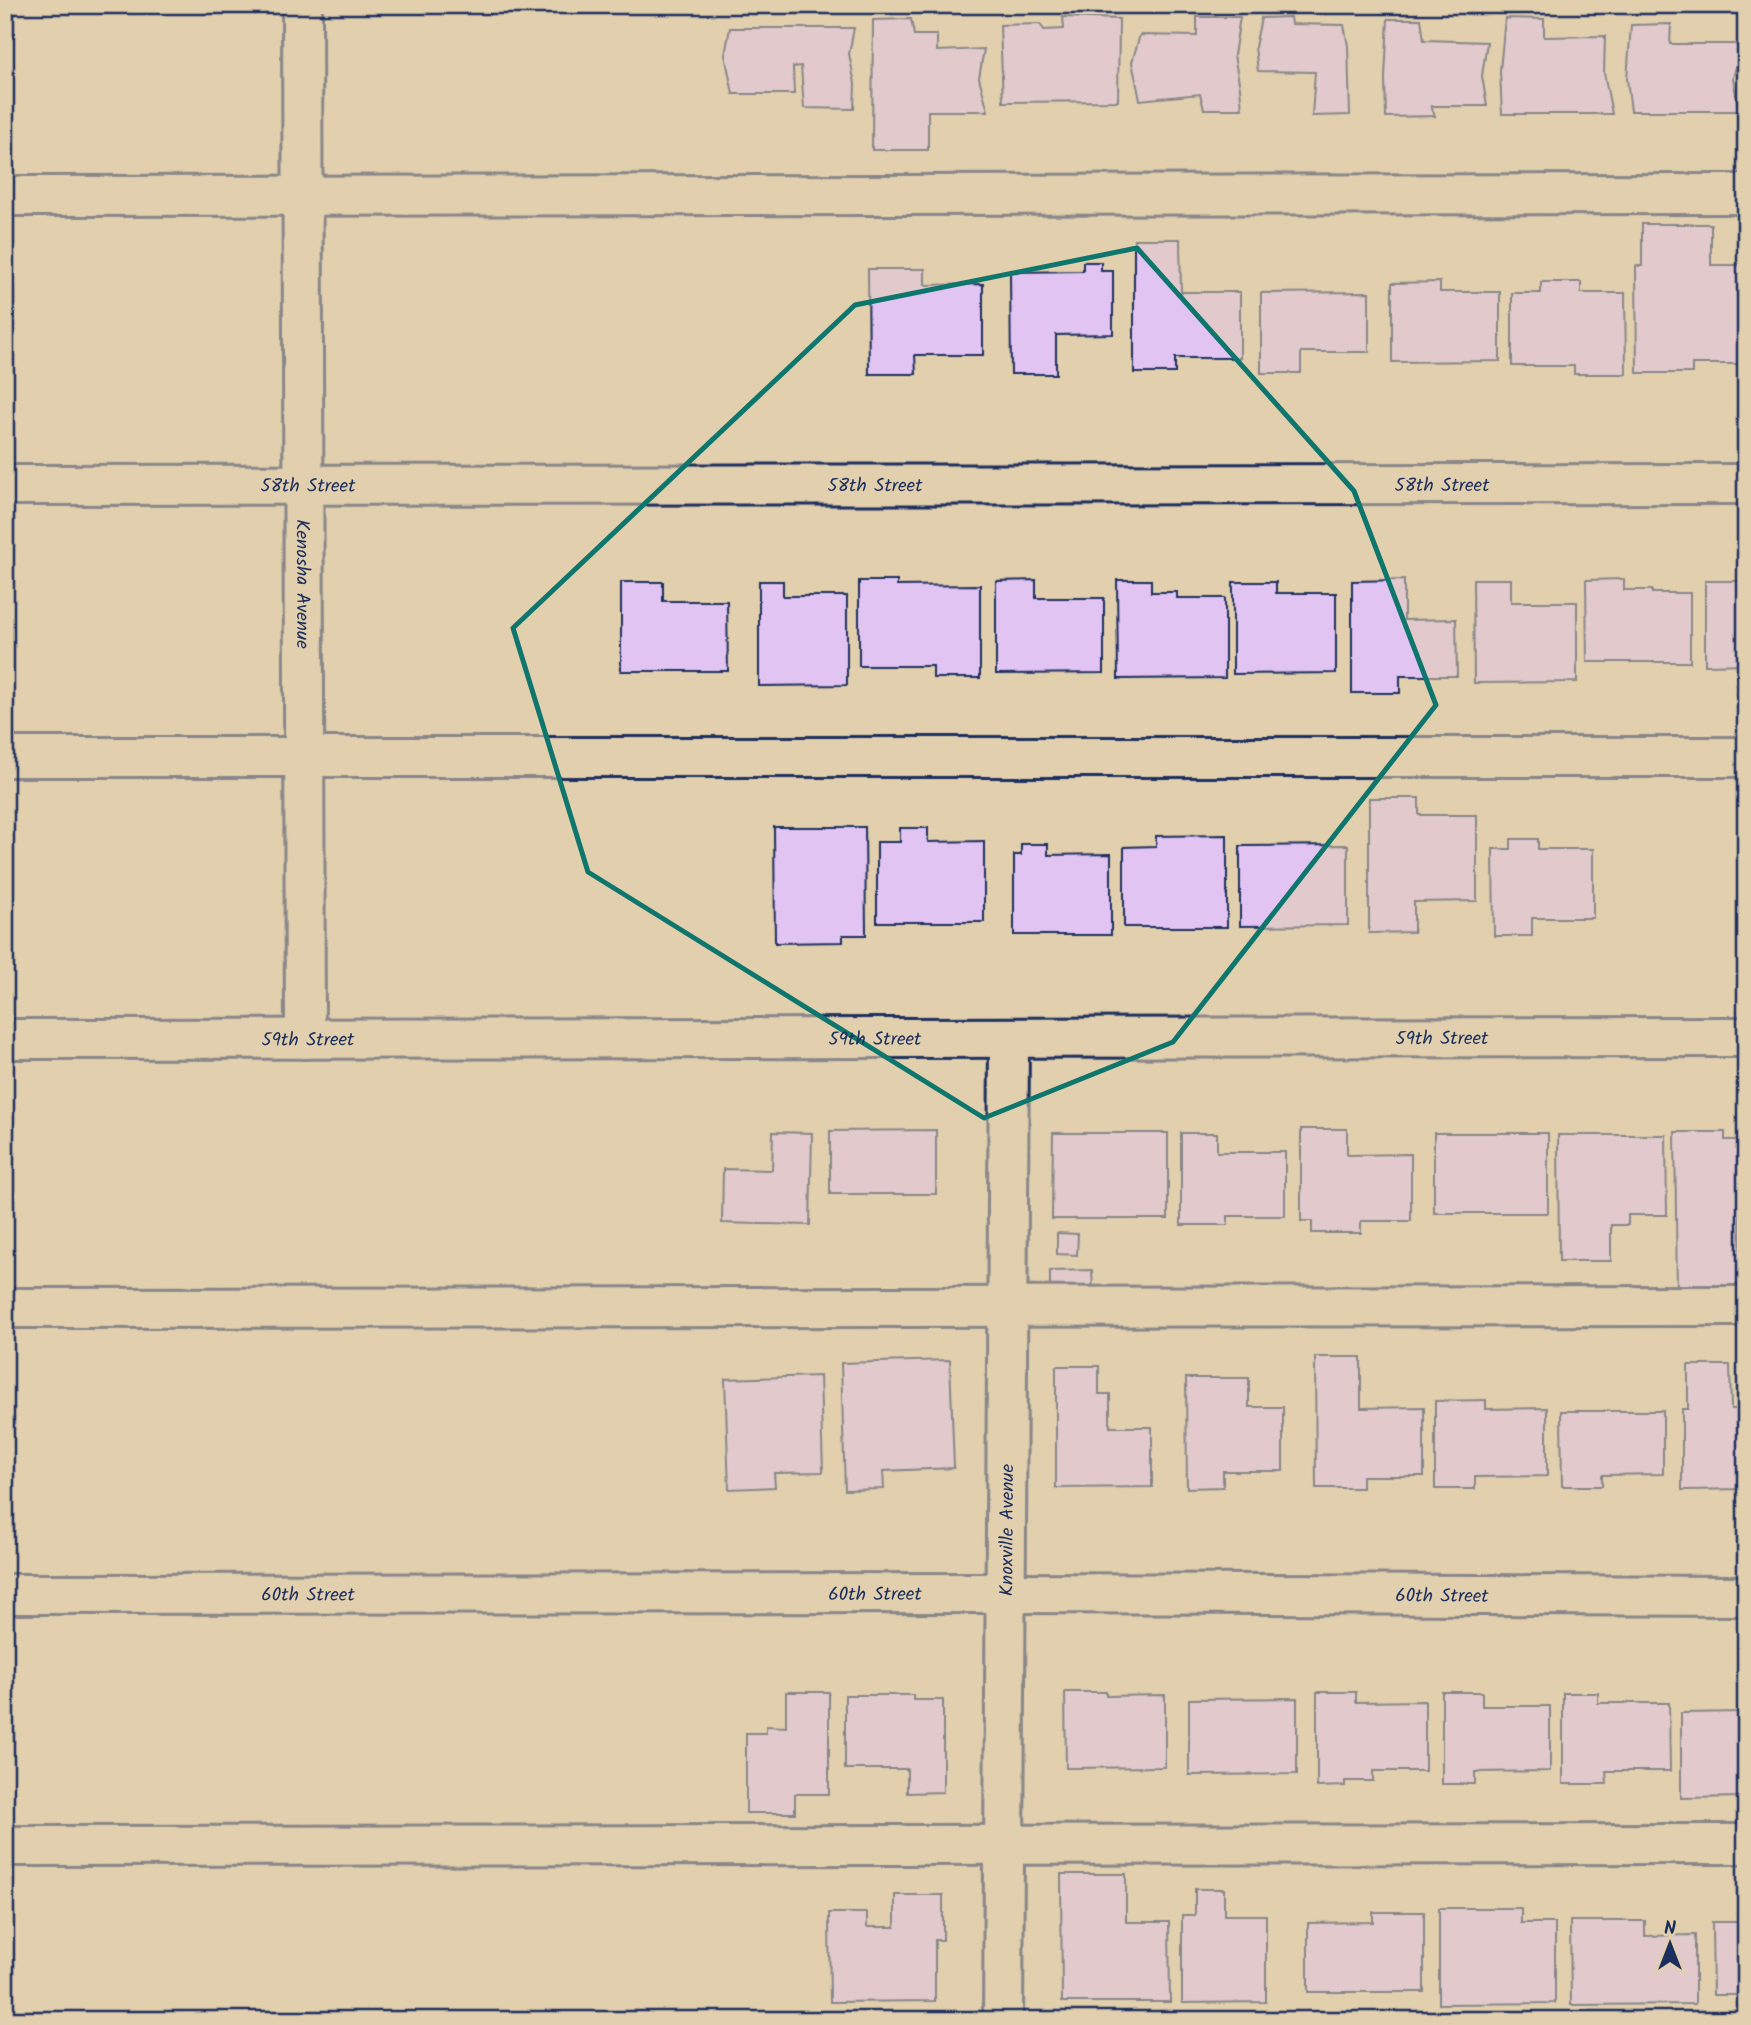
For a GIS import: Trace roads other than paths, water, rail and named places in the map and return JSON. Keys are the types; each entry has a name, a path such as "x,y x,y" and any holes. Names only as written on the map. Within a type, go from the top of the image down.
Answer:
{"street":[{"name":"Kenosha Avenue","path":"302,5 305,1039"},
{"path":"5,196 1746,194"},
{"name":"58th Street","path":"5,485 1746,484"},
{"path":"5,757 1746,757"},
{"name":"59th Street","path":"5,1039 1746,1037"},
{"name":"Knoxville Avenue","path":"1003,2020 1009,1039"},
{"path":"5,1308 1746,1306"},
{"name":"60th Street","path":"5,1594 1006,1593 1746,1596"},
{"path":"5,1846 1746,1844"}]}
